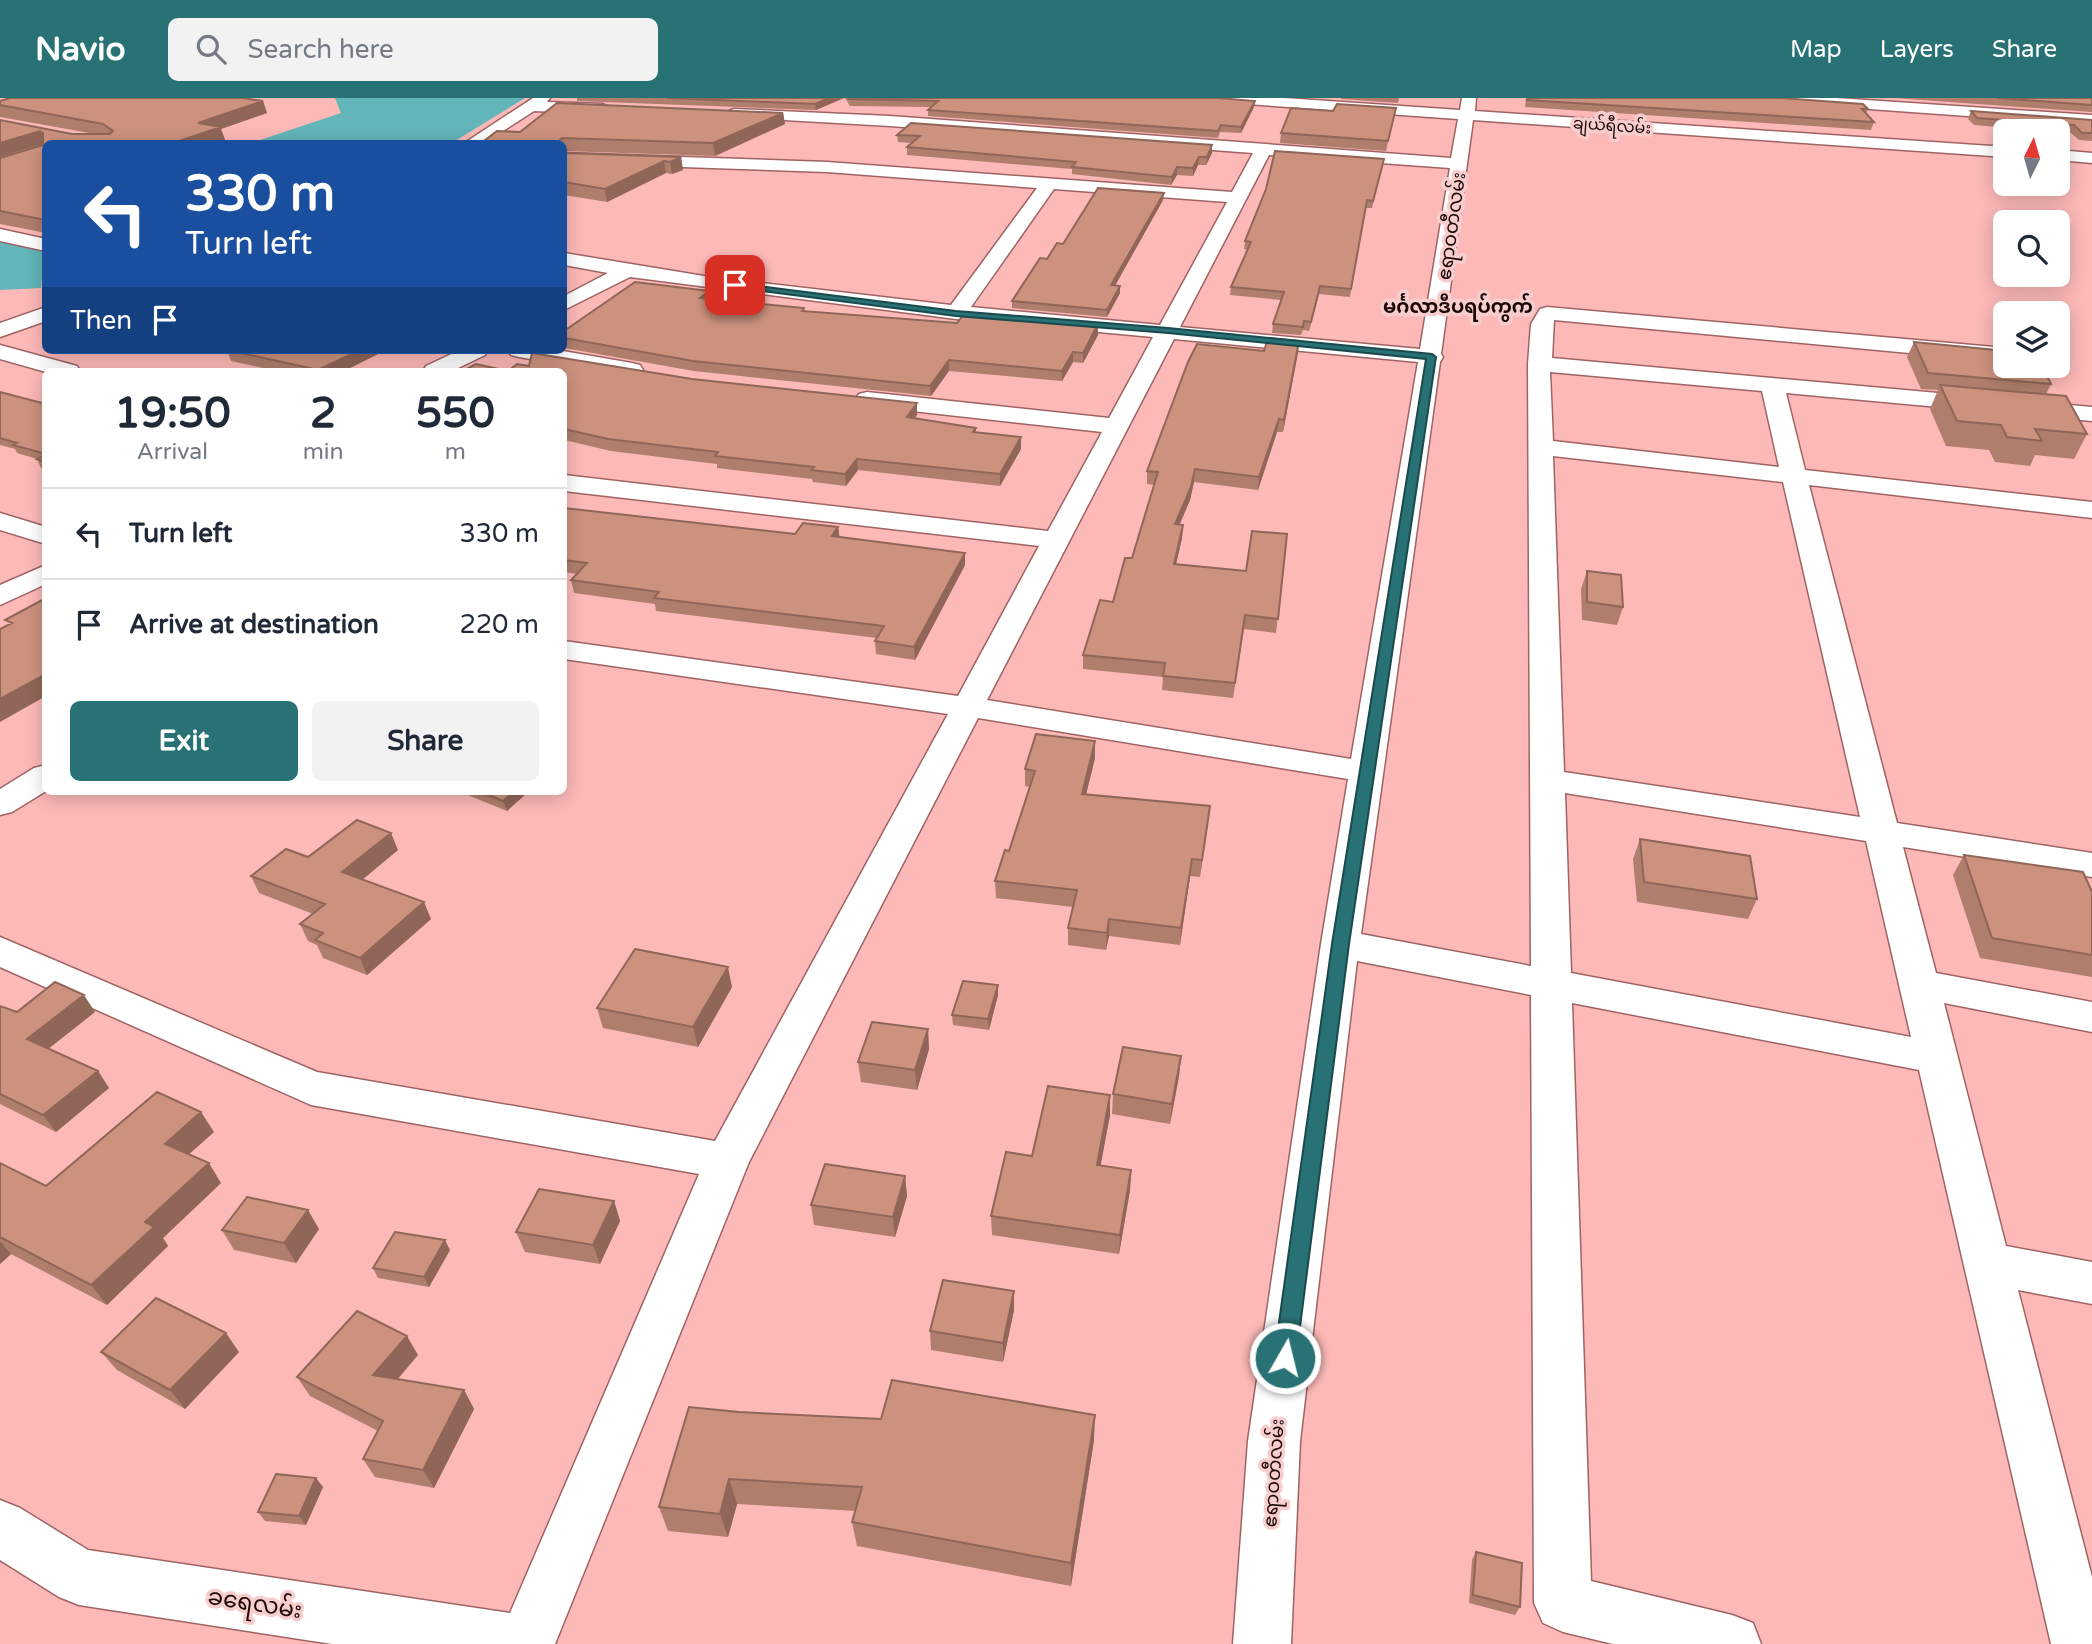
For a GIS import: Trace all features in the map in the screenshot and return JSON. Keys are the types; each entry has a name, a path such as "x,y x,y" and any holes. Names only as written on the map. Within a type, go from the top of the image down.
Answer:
{"street":[{"name":"ချယ်ရီလမ်း","path":"1218,98 1468,107 1993,151"},
{"path":"1770,98 1901,102 2092,120"},
{"path":"477,140 537,102 613,109"},
{"path":"1901,102 1928,147"},
{"path":"827,167 875,120 895,105"},
{"name":"ဧရာဝတီလမ်း","path":"1262,1644 1274,1441 1340,944 1432,357 1468,107"},
{"path":"724,114 875,120 1460,164"},
{"path":"524,1644 727,1161 1264,149"},
{"path":"2070,156 2092,158"},
{"path":"567,158 827,167 1238,198"},
{"path":"956,313 1049,184"},
{"path":"0,235 42,243"},
{"path":"567,260 625,271 956,313 1168,330 1432,357"},
{"path":"567,302 625,271"},
{"path":"1732,1644 1563,1604 1539,364 1542,356 1541,320 1548,313 1993,354"},
{"path":"0,331 42,315"},
{"path":"0,352 58,368"},
{"path":"440,368 469,354"},
{"path":"542,354 654,374"},
{"path":"1539,364 2092,414"},
{"path":"1772,385 2080,1644"},
{"path":"844,397 1117,426"},
{"path":"1541,447 2092,510"},
{"path":"567,483 1056,540"},
{"path":"0,521 42,535"},
{"path":"0,596 42,575"},
{"path":"567,650 968,707 1367,772"},
{"path":"0,804 42,778"},
{"path":"1547,780 2092,864"},
{"path":"1340,944 1937,1058"},
{"path":"0,951 311,1088 727,1161"},
{"path":"1919,984 2092,1017"},
{"path":"1987,1263 2092,1283"},
{"name":"ခရေလမ်း","path":"0,1528 79,1577 524,1644"}],"water":[{"path":"335,98 525,98 457,140 260,140 341,113"},
{"path":"0,237 42,245 41,288 0,290"}],"building":[{"path":"10,98 242,98 263,101 198,123 221,127 182,140 43,140 43,133 40,131 0,143 0,120 72,134 110,134 113,131 103,124 0,105 0,101"},
{"path":"667,98 829,98 815,104"},
{"path":"848,98 1218,98 1255,101 1241,127 1221,125 1218,131 928,110 938,101"},
{"path":"1781,98 1863,104 1868,109 1862,109 1874,122 1527,100"},
{"path":"1997,98 2092,98 2092,105"},
{"path":"557,103 783,113 713,143 562,138 485,140 497,131 520,132"},
{"path":"1337,104 1396,108 1388,141 1281,133 1291,108 1333,111"},
{"path":"1971,111 2092,120 2092,133 2082,133 2070,125 2070,119 1977,118"},
{"path":"911,123 1212,145 1207,157 1199,157 1193,168 1177,167 1172,177 1072,167 1076,162 907,147 920,136 897,135"},
{"path":"42,145 42,219 0,211 0,158"},
{"path":"1275,151 1384,159 1373,201 1367,200 1351,289 1320,286 1311,322 1304,321 1303,327 1273,324 1284,292 1231,287 1251,242 1245,241 1266,189"},
{"path":"567,153 681,157 670,162 664,161 605,189 567,183"},
{"path":"1098,188 1164,193 1111,285 1120,286 1107,310 1012,301 1040,258 1047,259 1057,243 1063,244"},
{"path":"635,282 709,291 700,298 804,308 802,311 957,323 964,314 1098,324 1083,353 1073,352 1062,371 949,360 930,386 693,361 567,339 567,329"},
{"path":"1268,338 1299,341 1284,420 1279,419 1259,477 1195,469 1191,487 1175,524 1183,525 1174,564 1246,571 1252,531 1287,534 1278,619 1245,615 1235,683 1163,676 1165,663 1083,655 1100,600 1113,602 1125,558 1132,558 1158,472 1147,471 1197,344 1264,351"},
{"path":"1914,342 1993,350 1993,378 2048,378 2051,384 1928,373"},
{"path":"246,354 352,354 322,368 309,368"},
{"path":"532,354 538,354 692,379 917,403 907,417 976,428 973,432 1021,437 1000,474 857,459 845,474 811,470 814,467 715,456 718,452 608,439 567,430 567,368 512,368 517,364 529,366"},
{"path":"476,364 494,368 469,368"},
{"path":"1940,385 2066,396 2087,434 2035,429 2042,441 2007,437 2001,425 1957,421"},
{"path":"0,392 42,403 42,453 13,445 17,443 0,438"},
{"path":"567,508 795,534 803,523 838,527 832,536 965,553 914,647 875,641 884,626 654,598 659,592 571,580 587,563 567,560"},
{"path":"1587,571 1621,575 1623,607 1587,602"},
{"path":"42,600 42,676 0,699 0,629 12,623 5,620"},
{"path":"1036,734 1095,741 1082,794 1210,806 1202,860 1192,859 1181,928 1109,919 1107,933 1068,928 1077,890 995,881 1005,850 1009,851 1035,771 1025,769"},
{"path":"489,795 510,795 503,801"},
{"path":"357,820 391,833 342,872 424,902 360,958 315,940 323,933 300,924 325,904 251,876 286,849 308,857"},
{"path":"1640,839 1750,856 1757,899 1644,882"},
{"path":"1964,855 2083,872 2092,892 2092,955 1992,938"},
{"path":"635,949 728,967 693,1027 597,1008"},
{"path":"963,981 998,985 988,1019 952,1015"},
{"path":"55,982 84,995 27,1039 98,1071 43,1115 0,1094 0,1006 17,1012"},
{"path":"872,1022 928,1029 915,1070 858,1062"},
{"path":"1123,1047 1181,1056 1172,1104 1113,1094"},
{"path":"1048,1086 1110,1095 1097,1165 1131,1170 1120,1235 991,1216 1006,1152 1032,1156"},
{"path":"157,1092 201,1112 165,1144 209,1163 145,1222 154,1227 91,1285 0,1237 0,1163 46,1186"},
{"path":"825,1164 905,1176 893,1217 811,1205"},
{"path":"539,1189 614,1201 593,1245 516,1232"},
{"path":"247,1197 308,1210 284,1243 222,1230"},
{"path":"395,1232 445,1240 424,1277 373,1268"},
{"path":"943,1280 1014,1291 1003,1343 930,1331"},
{"path":"156,1298 226,1333 170,1390 101,1352"},
{"path":"357,1311 407,1336 373,1375 464,1390 423,1470 363,1459 383,1421 297,1377"},
{"path":"892,1380 1095,1415 1071,1563 852,1522 862,1487 729,1479 720,1514 659,1507 689,1407 881,1419"},
{"path":"276,1474 316,1478 299,1516 258,1512"},
{"path":"1476,1552 1522,1563 1520,1607 1473,1595"}],"district":[{"name":"မင်္ဂလာဒီပရပ်ကွက်","path":"1458,306"}],"route":[{"path":"735,285 956,313 1168,330 1432,357 1340,944 1285,1358"}]}
